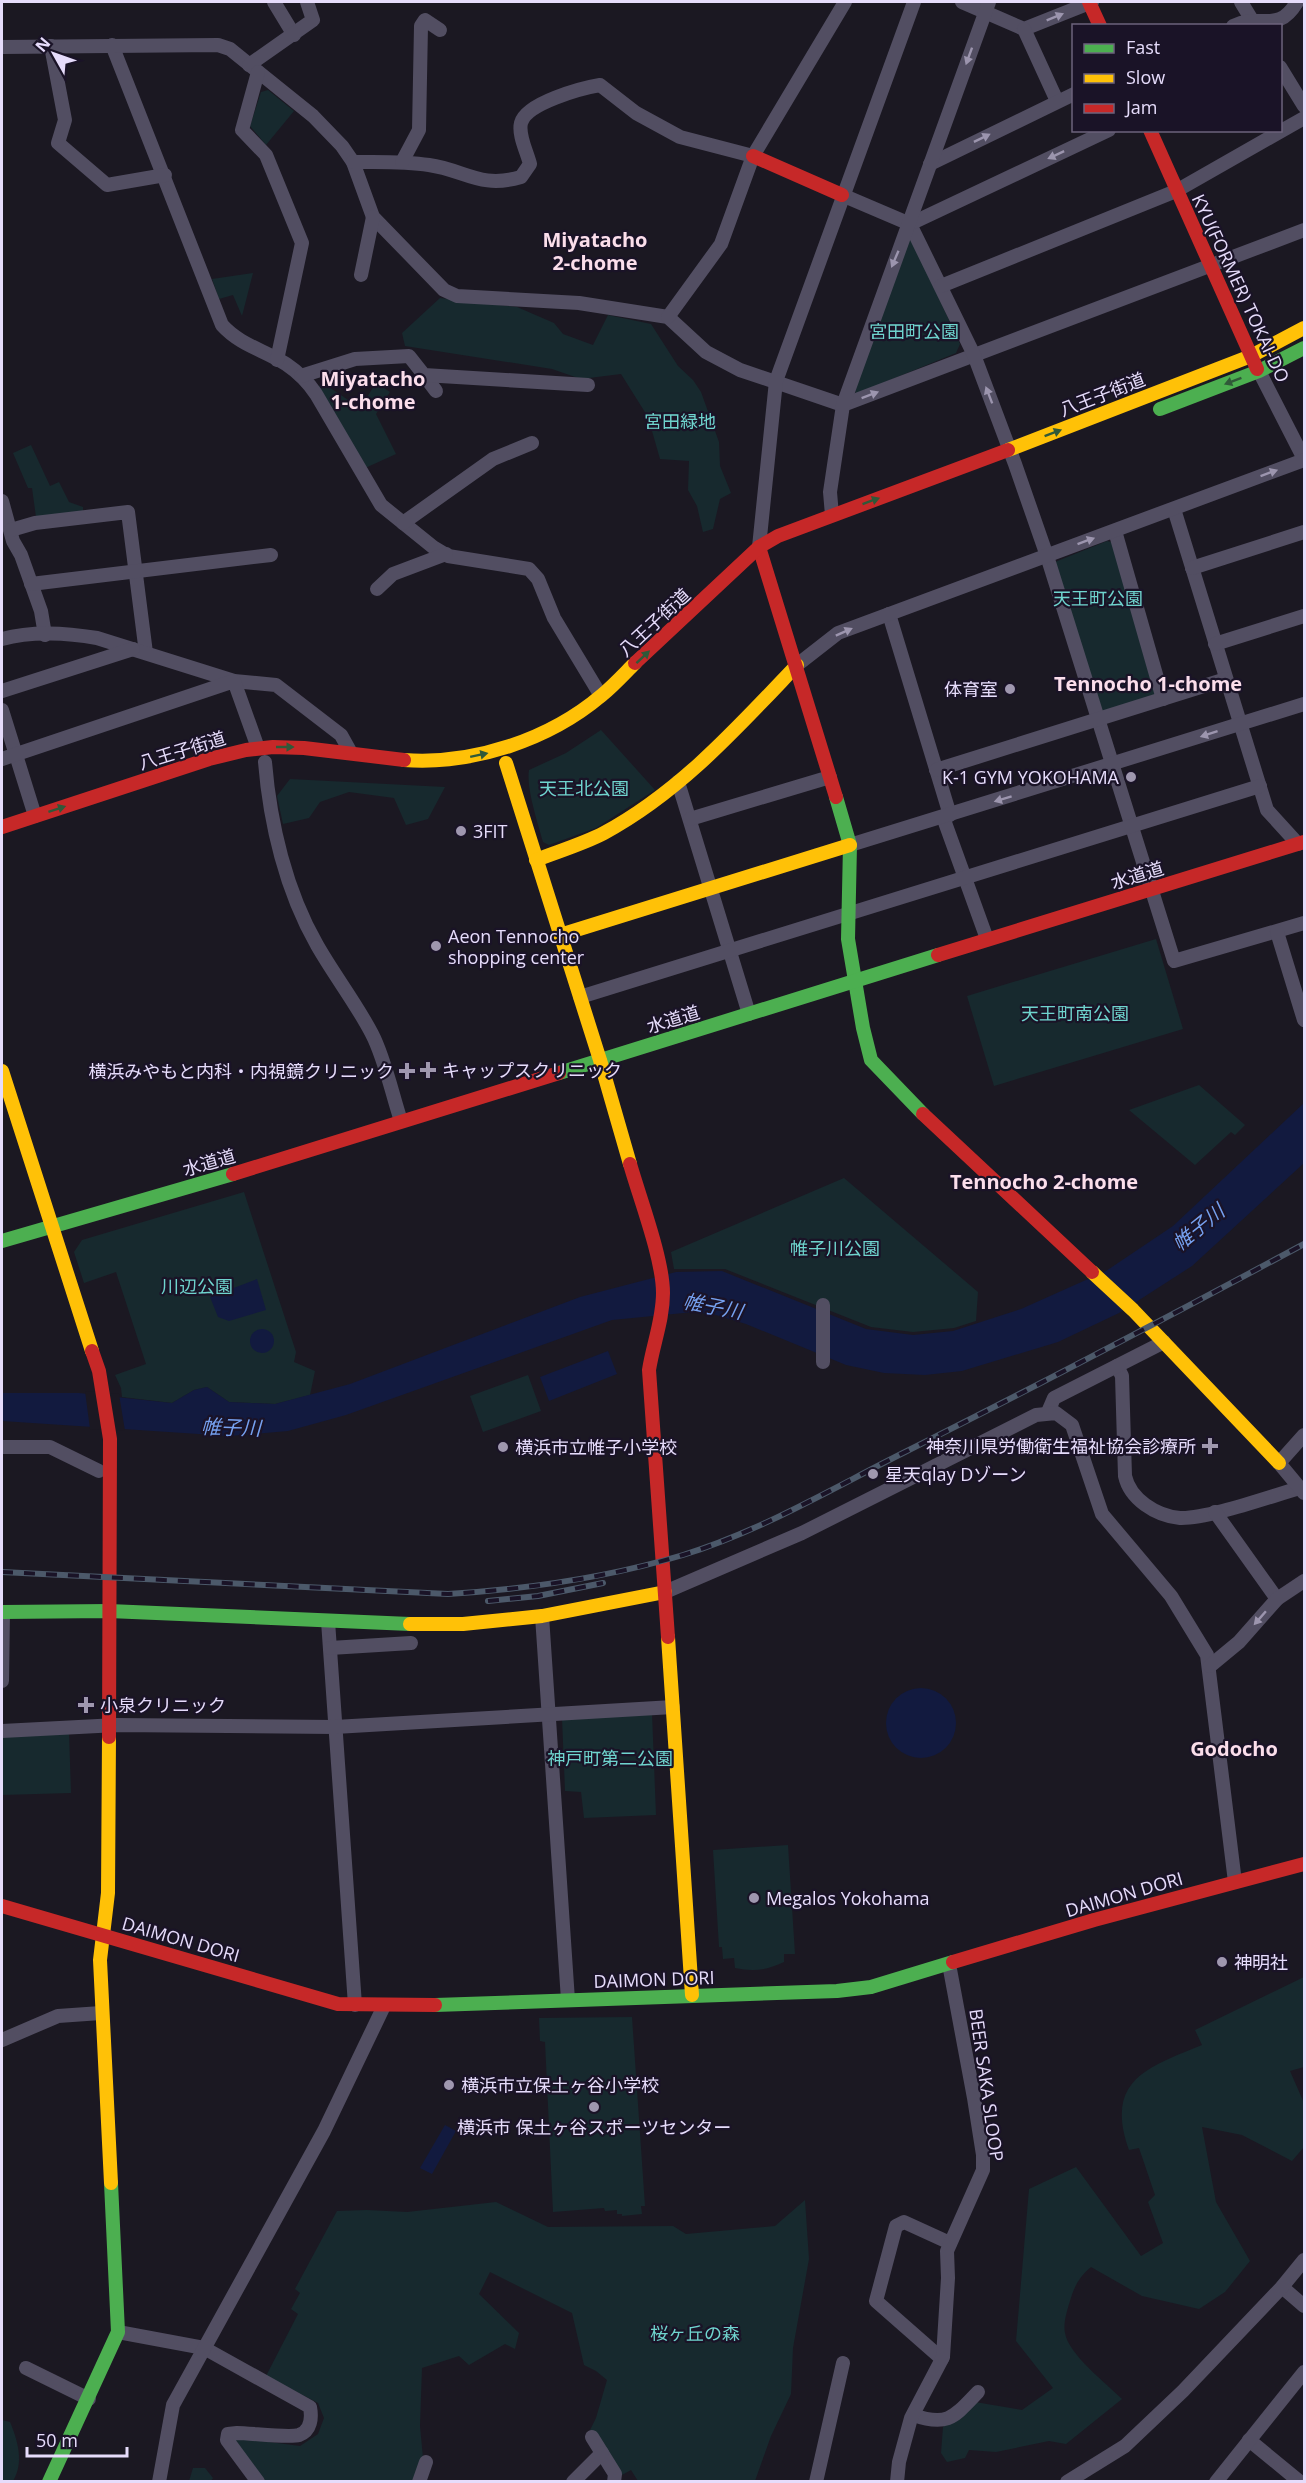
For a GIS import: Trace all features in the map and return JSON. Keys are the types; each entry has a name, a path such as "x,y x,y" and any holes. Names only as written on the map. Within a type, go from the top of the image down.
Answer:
{"main road":[{"path":"1090,2 1099,24"},
{"name":"KYU(FORMER) TOKAI-DO","path":"1151,132 1259,372"},
{"path":"753,156 842,195"},
{"name":"八王子街道","path":"2,827 215,758 258,748 300,747 425,761 459,760 487,754 543,732 580,712 601,696 759,547 778,536 1251,356 1305,328"},
{"name":"八王子街道","path":"1147,414 1259,372 1305,348"},
{"path":"759,547 768,561 850,846 848,939 871,1060 936,1126 1133,1310 1279,1463"},
{"name":"八王子街道","path":"685,636 744,580 768,561"},
{"path":"536,860 605,832 650,804 678,782 797,665"},
{"name":"八王子街道","path":"546,746 584,726 609,707 643,675"},
{"path":"491,767 512,761 536,860 600,1060 660,1264 663,1291 661,1322 653,1343 649,1370 692,1995"},
{"name":"八王子街道","path":"218,771 266,762 308,762 387,772 440,774"},
{"name":"水道道","path":"2,1241 401,1121 1301,843"},
{"path":"560,935 850,846"},
{"path":"2,1071 102,1386 110,1439 108,1893 100,1960 118,2332 89,2399 49,2481"},
{"path":"2,1612 109,1611 399,1624 463,1624 542,1616 664,1592"},
{"name":"DAIMON DORI","path":"2,1906 338,2004 384,2006 837,1991 871,1987 1094,1920 1305,1864"}],"street":[{"path":"274,2 294,35"},
{"path":"277,360 302,243 267,155 242,130 254,68 313,20 307,2"},
{"path":"668,317 721,244 753,156 845,2"},
{"path":"759,547 776,381 914,2"},
{"path":"962,2 987,6 1024,29 1057,102"},
{"path":"1024,29 1090,2"},
{"path":"1241,2 1253,23"},
{"path":"1237,24 1244,20 1253,23 1276,21 1288,16 1297,2"},
{"path":"832,516 831,492 843,405 891,270 910,225 987,6"},
{"path":"402,162 419,130 421,26 425,20 440,30"},
{"path":"112,45 165,175 222,326 234,338 277,360 301,376 316,394 381,505 403,523 446,554 496,566 529,569 538,579 554,618 601,696"},
{"path":"2,47 218,45 230,49 313,116 342,146 354,162 373,217 444,290 457,296 579,303 668,317 706,352 740,370 843,405 1305,230"},
{"path":"51,46 65,120 58,143 107,185 165,175"},
{"path":"1282,69 1305,106"},
{"path":"354,162 402,162 432,165 480,181 521,177 530,164 521,132 524,116 533,109 573,91 600,85 636,113 680,137 753,156"},
{"path":"930,164 1072,95"},
{"path":"1282,131 1305,118"},
{"path":"910,225 1105,132"},
{"path":"941,286 1176,191 1280,132"},
{"path":"842,195 910,225 974,355 1047,556 1174,961 1305,923"},
{"path":"361,275 373,217"},
{"path":"301,376 355,359 409,356 436,391"},
{"name":"KYU(FORMER) TOKAI-DO","path":"1259,372 1305,459"},
{"path":"424,375 588,385"},
{"path":"403,523 493,459 532,443"},
{"path":"797,665 838,633 1305,459"},
{"path":"2,501 40,611 45,635"},
{"path":"1174,509 1267,810 1301,843"},
{"path":"11,530 36,523 128,512 136,572 140,651"},
{"path":"1114,531 1164,699"},
{"path":"1192,568 1305,532"},
{"path":"377,589 393,574 446,554"},
{"path":"31,584 271,555"},
{"path":"889,614 936,770 963,879 987,939"},
{"path":"1215,644 1305,616"},
{"path":"2,639 13,636 80,635 140,651 234,681 276,685 341,735 351,753"},
{"path":"2,691 140,651"},
{"path":"936,770 1226,679"},
{"path":"234,681 258,748"},
{"path":"2,759 234,681"},
{"path":"850,846 1305,704"},
{"path":"2,710 35,816"},
{"path":"266,762 275,828 286,873 316,944 373,1036 401,1121"},
{"path":"690,819 830,777"},
{"path":"678,782 749,1014"},
{"path":"580,997 1260,786"},
{"path":"1276,932 1305,1020"},
{"path":"823,1305 823,1362"},
{"path":"1048,1412 1054,1398 1164,1342"},
{"path":"1117,1366 1122,1376 1123,1445 1127,1486 1138,1500 1157,1511 1180,1518 1215,1512 1303,1490 1279,1463 1305,1435"},
{"path":"664,1592 802,1533 1036,1415 1056,1413 1072,1425 1102,1514 1172,1596 1207,1655 1235,1882"},
{"path":"2,1447 50,1447 99,1471"},
{"path":"1215,1512 1277,1599"},
{"path":"1210,1666 1239,1642 1277,1599 1305,1581"},
{"path":"2,1612 2,1681"},
{"path":"542,1616 568,2000"},
{"path":"328,1621 355,2005"},
{"path":"330,1648 411,1643"},
{"path":"2,1731 107,1725 335,1727 673,1707"},
{"name":"BEER SAKA SLOOP","path":"897,2481 899,2462 913,2415 942,2359 948,2278 947,2251 983,2170 983,2155 949,1964"},
{"path":"159,2481 173,2405 324,2131 384,2006"},
{"path":"2,2040 58,2016 101,2013"},
{"path":"942,2359 876,2308 876,2301 896,2226 904,2222 950,2243"},
{"path":"1067,2481 1125,2446 1183,2391 1305,2260"},
{"path":"1282,2287 1305,2306"},
{"path":"118,2332 204,2348 310,2407 312,2419 308,2428 298,2435 228,2434 226,2440 258,2481"},
{"path":"816,2481 843,2363"},
{"path":"26,2368 89,2399"},
{"path":"1216,2481 1305,2372"},
{"path":"913,2415 932,2421 944,2421 960,2411 978,2392"},
{"path":"592,2437 615,2474 614,2481"},
{"path":"1249,2440 1300,2481"},
{"path":"573,2481 602,2452"},
{"path":"419,2481 426,2462"}],"green space":[{"path":"268,90 294,111 266,145 250,126 261,92"},
{"name":"宮田町公園","path":"910,235 960,344 956,353 856,394 854,388"},
{"path":"253,273 242,316 233,295 219,299 212,279"},
{"name":"宮田緑地","path":"440,298 517,307 554,323 563,334 593,345 608,315 651,324 678,366 693,380 701,392 719,442 720,466 731,493 720,499 713,529 703,532 697,506 688,490 689,461 660,459 648,417 621,374 581,379 552,369 405,346 402,333"},
{"path":"323,383 360,408 376,383 390,392 376,414 396,454 363,469 317,388"},
{"path":"31,445 50,486 59,482 69,502 83,507 83,512 36,517 32,488 28,488 13,453"},
{"name":"天王町公園","path":"1107,541 1115,543 1158,692 1155,698 1103,715 1055,562"},
{"name":"天王北公園","path":"601,730 655,790 596,828 549,845 543,842 536,816 529,786 529,770 566,753"},
{"path":"290,779 445,787 428,819 406,825 394,798 349,792 320,802 309,818 283,824 277,796"},
{"name":"天王町南公園","path":"1156,939 1183,1029 994,1086 967,996"},
{"path":"1199,1085 1245,1125 1235,1135 1231,1132 1195,1165 1129,1110"},
{"name":"帷子川公園","path":"844,1178 978,1292 976,1321 954,1328 913,1332 871,1327 725,1269 674,1269 671,1252"},
{"name":"川辺公園","path":"244,1192 296,1352 294,1362 315,1371 310,1395 275,1404 229,1402 207,1387 194,1390 172,1403 122,1397 115,1375 146,1364 116,1272 84,1283 74,1252 82,1240"},
{"path":"528,1375 541,1411 483,1432 470,1396"},
{"name":"神戸町第二公園","path":"652,1713 656,1815 584,1818 581,1792 565,1791 562,1718"},
{"path":"69,1732 71,1793 2,1795 2,1735"},
{"name":"Megalos Yokohama","path":"788,1845 795,1954 784,1954 784,1962 772,1967 754,1970 735,1968 734,1958 723,1959 722,1947 719,1947 713,1850"},
{"path":"1304,1977 1304,2067 1290,2071 1304,2103 1304,2147 1292,2161 1242,2135 1202,2127 1216,2202 1250,2261 1225,2292 1199,2309 1142,2296 1091,2267 1080,2278 1073,2291 1066,2317 1065,2333 1080,2359 1122,2399 1066,2444 1049,2441 996,2452 969,2450 965,2458 947,2462 941,2453 943,2427 975,2402 1022,2410 1053,2388 1016,2341 1029,2189 1076,2167 1141,2256 1163,2243 1148,2202 1155,2195 1139,2148 1129,2150 1123,2126 1122,2107 1127,2092 1149,2069 1202,2045 1195,2030"},
{"name":"横浜市 保土ヶ谷スポーツセンター","path":"632,2017 645,2206 641,2206 642,2214 622,2216 622,2214 617,2214 617,2210 605,2211 604,2208 553,2212 545,2042 540,2041 539,2018"},
{"name":"桜ヶ丘の森","path":"805,2200 809,2259 793,2348 791,2394 771,2436 755,2481 638,2481 631,2470 620,2476 590,2430 596,2418 607,2380 584,2365 572,2313 490,2272 479,2294 519,2333 515,2349 505,2344 469,2365 459,2356 422,2368 420,2426 423,2458 413,2481 265,2481 233,2441 239,2438 300,2446 318,2434 324,2418 318,2403 266,2376 298,2314 291,2309 300,2293 295,2289 337,2211 407,2212 496,2202 548,2227 673,2226 686,2234 775,2226"},
{"path":"2,2420 10,2422 17,2444 19,2459 13,2481 2,2481"},
{"path":"193,2468 205,2468 213,2478 211,2481 189,2481"}],"water":[{"name":"帷子川","path":"1304,1103 1304,1163 1192,1266 1119,1313 1058,1342 962,1371 925,1375 884,1373 846,1365 746,1324 716,1315 694,1312 612,1320 346,1415 288,1431 229,1436 2,1421 2,1393 79,1393 172,1403 194,1390 207,1387 229,1402 275,1404 350,1384 580,1297 676,1272 722,1271 866,1329 913,1335 953,1331 1021,1309 1106,1271 1173,1226"},
{"path":"257,1279 266,1310 229,1321 218,1317 210,1297"},
{"path":"262,1329 267,1330 273,1336 273,1346 267,1352 262,1353 257,1352 251,1346 250,1341 251,1336 257,1330"},
{"path":"608,1351 617,1374 549,1401 540,1377"},
{"path":"928,1688 941,1694 950,1703 954,1709 956,1723 954,1737 946,1748 935,1756 914,1758 896,1748 888,1737 886,1716 896,1698 907,1690"},
{"path":"445,2125 456,2131 432,2174 420,2168"}],"pier":[{"path":"85,1391 119,1394 125,1431 90,1429"}],"railway":[{"path":"2,1572 448,1594 567,1581 654,1563 712,1545 796,1508 1304,1244"},
{"path":"488,1601 538,1596 603,1583"}],"traffic: fast":[{"path":"1160,409 1259,371 1304,348"},
{"path":"836,797 850,845 848,939 863,1028 871,1060 923,1114"},
{"path":"559,1073 938,955"},
{"path":"2,1241 233,1174"},
{"path":"2,1612 109,1611 410,1624"},
{"path":"435,2005 837,1991 871,1987 953,1962"},
{"path":"49,2482 118,2332 111,2183"}],"traffic: slow":[{"path":"1008,450 1251,356 1304,328"},
{"path":"404,760 457,758 509,746 534,737 581,711 635,663"},
{"path":"536,860 604,833 632,817 658,798 707,757 797,665"},
{"path":"506,763 600,1060 630,1164"},
{"path":"560,935 850,845"},
{"path":"2,1071 92,1351"},
{"path":"1092,1272 1133,1310 1279,1463"},
{"path":"410,1624 463,1624 542,1616 665,1592"},
{"path":"668,1637 692,1995"},
{"path":"109,1737 108,1893 100,1960 111,2183"}],"traffic: jam":[{"path":"1089,2 1099,24"},
{"path":"1151,132 1257,369"},
{"path":"753,156 842,195"},
{"path":"635,663 759,547 778,536 1008,450"},
{"path":"759,547 836,797"},
{"path":"2,827 209,759 246,750 273,747 304,748 404,760"},
{"path":"938,955 1304,842"},
{"path":"233,1174 559,1073"},
{"path":"923,1114 1092,1272"},
{"path":"630,1164 655,1246 662,1279 661,1313 649,1370 668,1637"},
{"path":"92,1351 99,1371 110,1439 109,1737"},
{"path":"953,1962 1094,1920 1304,1864"},
{"path":"2,1906 338,2004 435,2005"}],"place":[{"name":"体育室","path":"1010,689"},
{"name":"K-1 GYM YOKOHAMA","path":"1131,777"},
{"name":"3FIT","path":"461,831"},
{"name":"Aeon Tennocho shopping center","path":"436,946"},
{"name":"キャップスクリニック","path":"428,1070"},
{"name":"横浜みやもと内科・内視鏡クリニック","path":"407,1071"},
{"name":"神奈川県労働衛生福祉協会診療所","path":"1210,1446"},
{"name":"横浜市立帷子小学校","path":"503,1447"},
{"name":"星天qlay Dゾーン","path":"873,1474"},
{"name":"小泉クリニック","path":"86,1705"},
{"name":"Megalos Yokohama","path":"754,1898"},
{"name":"神明社","path":"1222,1962"},
{"name":"横浜市立保土ヶ谷小学校","path":"449,2085"},
{"name":"横浜市 保土ヶ谷スポーツセンター","path":"594,2107"}],"district":[{"name":"Miyatacho 2-chome","path":"595,250"},
{"name":"Miyatacho 1-chome","path":"373,390"},
{"name":"Tennocho 1-chome","path":"1148,683"},
{"name":"Tennocho 2-chome","path":"1044,1181"},
{"name":"Godocho","path":"1234,1748"}]}
